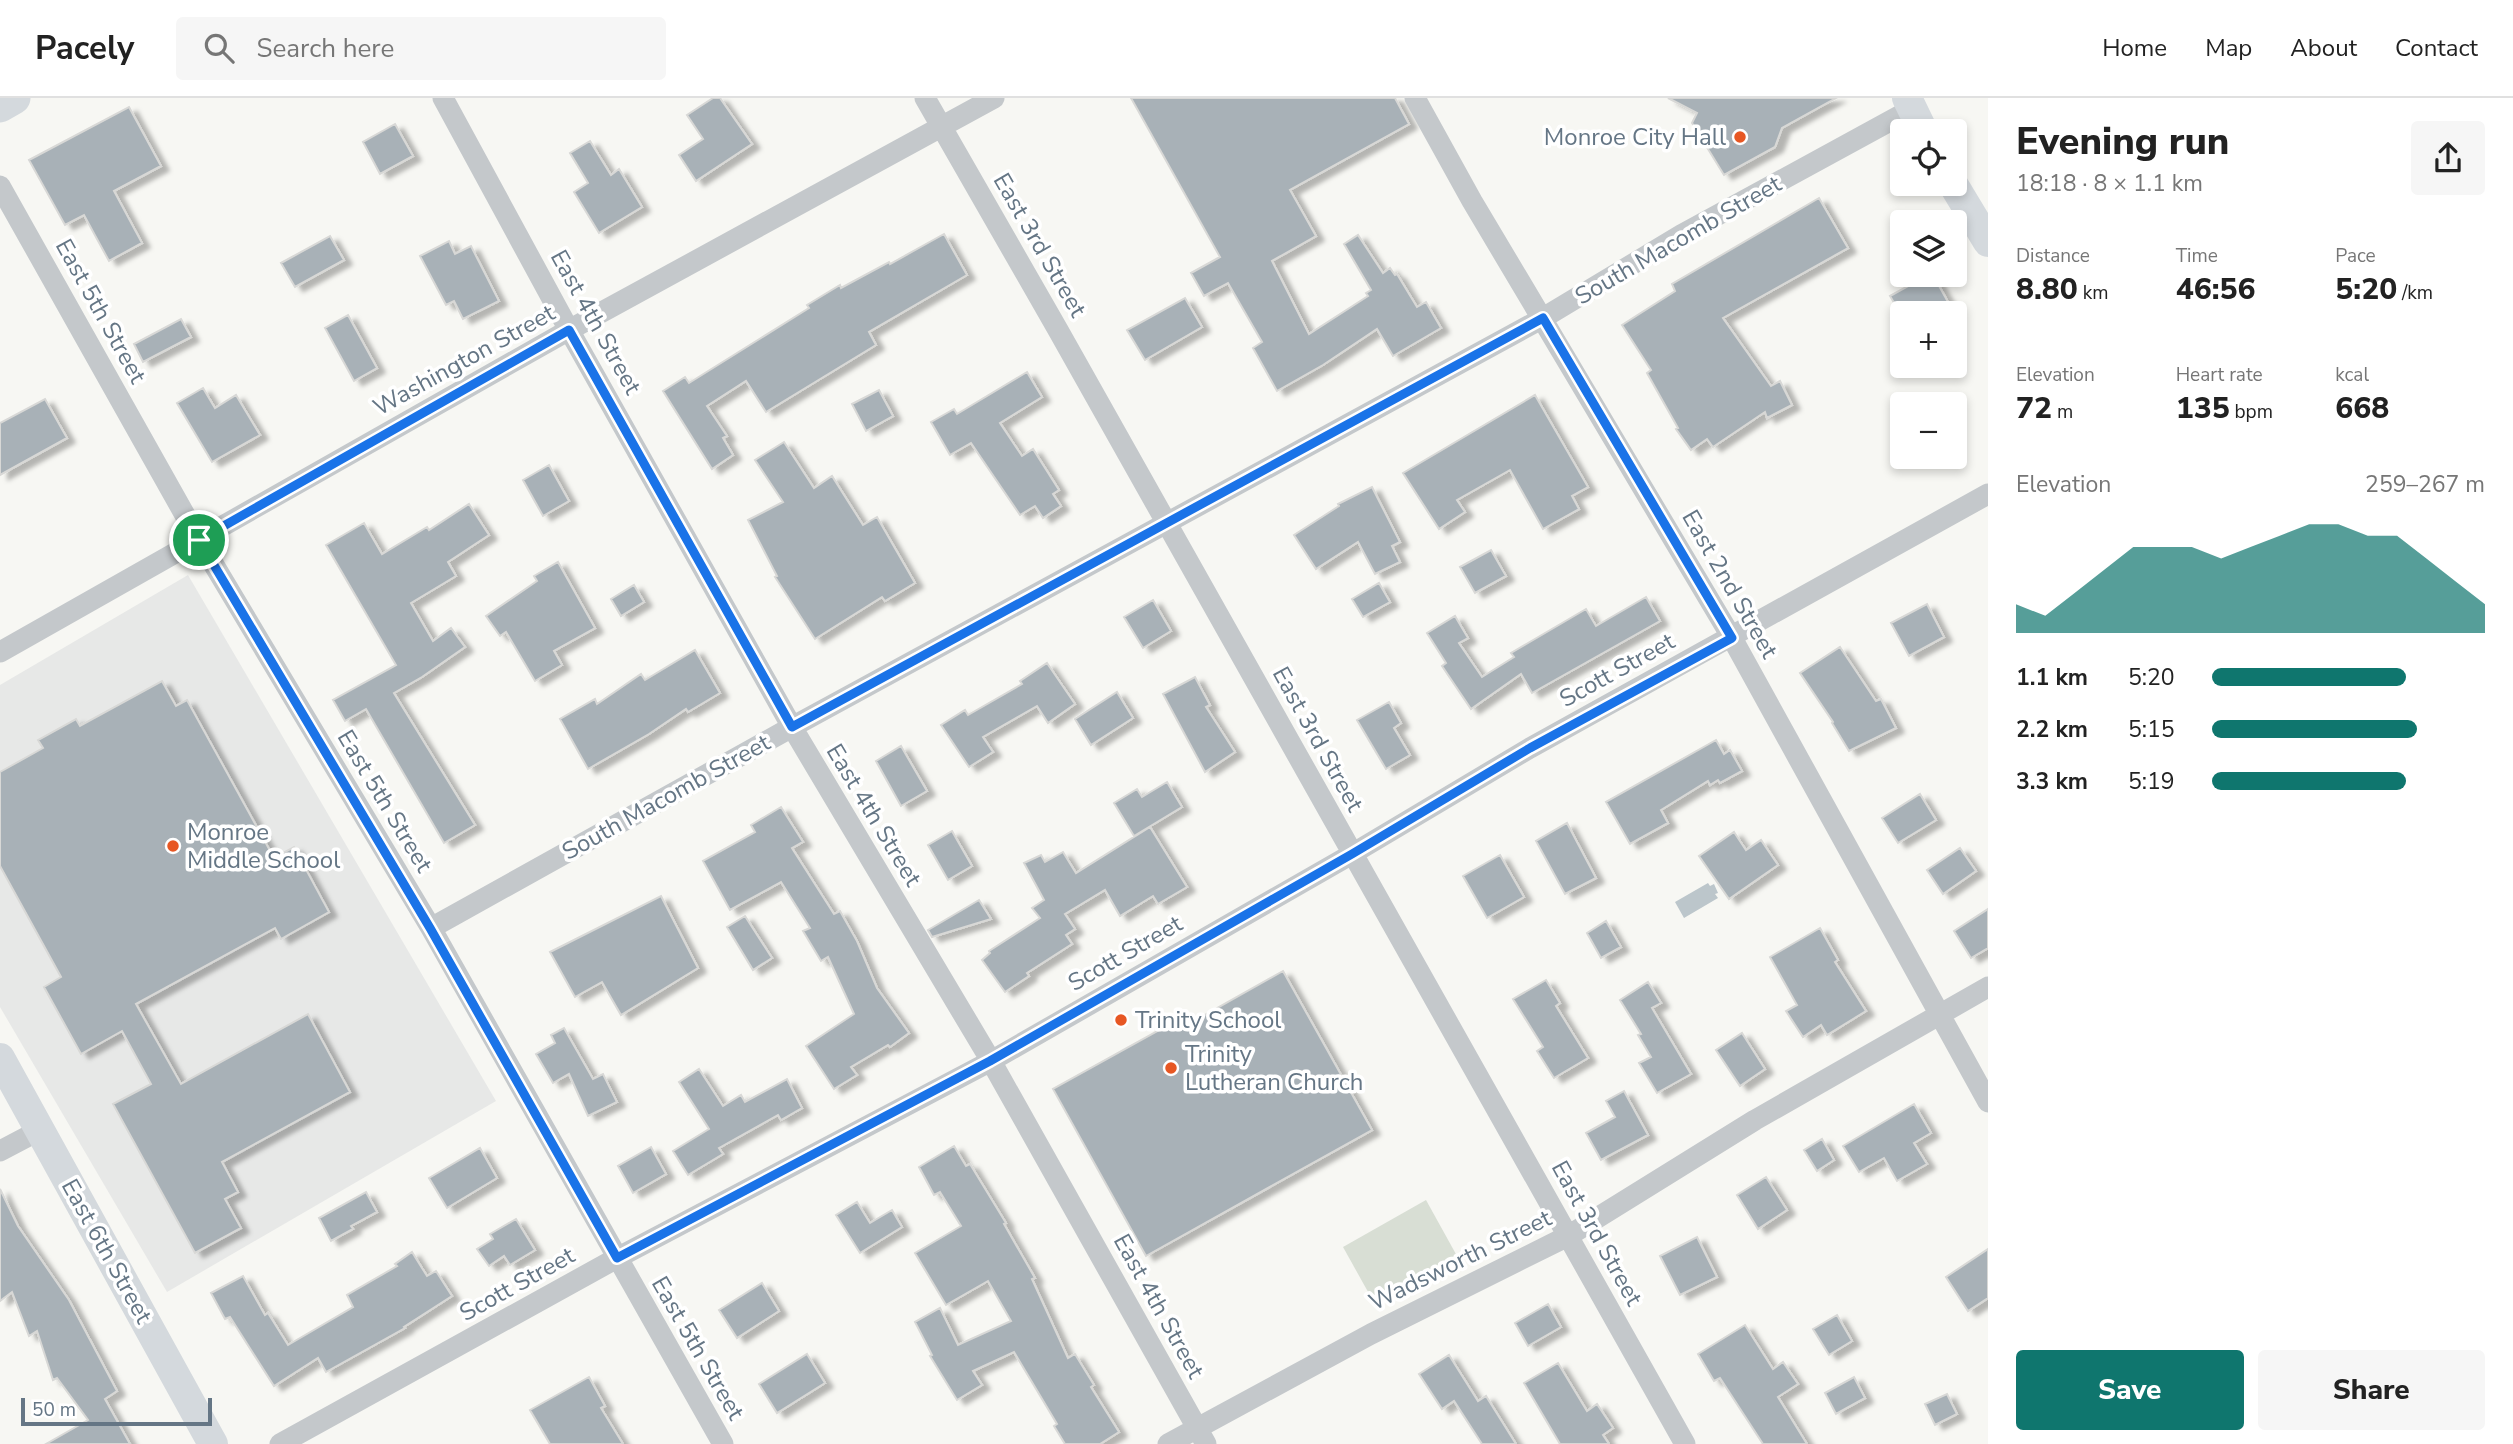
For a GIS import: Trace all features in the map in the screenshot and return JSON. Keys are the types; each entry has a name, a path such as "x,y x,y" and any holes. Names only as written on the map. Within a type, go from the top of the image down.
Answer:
{"main road":[{"path":"0,106 14,98"}],"street":[{"name":"East 4th Street","path":"443,98 569,330 792,727 990,1061 1202,1436"},
{"name":"East 3rd Street","path":"925,98 1168,524 1685,1444"},
{"name":"Washington Street","path":"0,652 569,330 994,98"},
{"name":"East 2nd Street","path":"1415,98 1452,168 1732,638 1988,1102"},
{"name":"South Macomb Street","path":"430,928 792,727 1543,318 1681,235 1918,109"},
{"name":"East 5th Street","path":"0,186 199,540 430,928 723,1444"},
{"path":"1960,196 1988,242"},
{"name":"Scott Street","path":"280,1444 617,1258 990,1061 1352,854 1530,748 1988,494"},
{"name":"Wadsworth Street","path":"1168,1444 1202,1436 1371,1334 1569,1236 1755,1120 1988,987"},
{"name":"East 6th Street","path":"0,1058 214,1444"},
{"path":"0,1151 40,1130"}],"shaded area":[{"name":"Monroe Middle School","path":"188,575 496,1101 167,1292 0,1007 0,685"},
{"path":"1708,883 1710,886 1714,884 1718,898 1684,918 1675,902"},
{"path":"1426,1200 1457,1256 1372,1299 1343,1247"}],"building":[{"path":"713,98 720,98 752,144 696,181 679,155 703,139 687,115"},
{"path":"1131,98 1395,98 1409,124 1290,190 1316,236 1272,261 1309,334 1368,296 1366,293 1371,290 1344,244 1358,235 1383,273 1390,268 1397,274 1417,307 1426,302 1441,328 1393,356 1377,329 1323,365 1277,391 1253,348 1262,342 1228,283 1204,296 1191,273 1220,257"},
{"name":"Monroe City Hall","path":"1668,98 1836,98 1782,128 1775,147 1724,175 1692,123 1697,113"},
{"path":"129,107 161,166 114,191 142,243 109,261 84,215 65,225 29,160"},
{"path":"395,124 413,156 380,174 363,142"},
{"path":"590,141 611,175 619,169 642,207 599,233 574,192 588,183 570,153"},
{"path":"1819,198 1848,248 1723,318 1771,386 1780,381 1792,405 1767,418 1765,412 1713,447 1707,439 1691,450 1676,429 1678,428 1647,373 1651,370 1622,325 1675,291 1672,284"},
{"path":"944,234 967,275 869,332 876,345 766,412 746,381 707,406 727,436 723,438 733,455 712,469 663,391 685,377 689,383 809,308 807,305 840,285 841,288"},
{"path":"330,236 344,260 295,287 281,263"},
{"path":"449,241 455,254 471,246 499,301 463,319 454,301 446,305 420,256"},
{"path":"1906,287 1940,287 1947,301 1893,301 1890,296"},
{"path":"1185,298 1202,327 1145,360 1127,330"},
{"path":"348,315 377,368 354,381 325,328"},
{"path":"181,319 191,337 143,362 134,344"},
{"path":"1027,372 1042,397 1000,423 1022,456 1033,449 1059,490 1053,494 1061,506 1043,518 1035,506 1020,515 971,443 950,455 931,422 954,409 957,414"},
{"path":"203,388 215,408 236,395 260,435 212,462 177,403"},
{"path":"879,390 893,416 866,431 852,404"},
{"path":"1535,395 1588,487 1572,496 1579,509 1543,529 1510,470 1457,500 1465,512 1439,529 1403,473"},
{"path":"45,399 67,438 0,475 0,423"},
{"path":"784,442 814,488 832,476 863,525 877,517 915,583 885,601 882,597 815,639 775,577 777,576 748,520 783,502 755,460"},
{"path":"549,465 569,501 543,516 523,480"},
{"path":"1372,487 1400,542 1392,546 1400,562 1375,574 1358,542 1316,569 1294,535 1339,506 1338,504"},
{"path":"469,504 489,535 448,562 456,576 411,603 433,641 451,628 465,647 394,693 475,825 444,843 366,709 345,721 333,700 396,665 326,545 364,523 382,554 427,527 429,530"},
{"path":"1491,550 1506,576 1475,593 1460,567"},
{"path":"558,562 595,628 554,651 562,665 535,681 506,632 500,636 486,616 537,581 534,576"},
{"path":"1379,583 1390,602 1363,617 1352,599"},
{"path":"634,585 644,602 621,616 611,599"},
{"path":"1646,597 1660,621 1532,693 1521,674 1471,709 1442,666 1446,663 1427,633 1455,616 1468,638 1459,643 1482,677 1514,657 1511,653 1586,609 1596,626"},
{"path":"1153,600 1171,631 1143,648 1124,617"},
{"path":"1927,604 1944,637 1909,656 1891,623"},
{"path":"1840,647 1876,701 1881,699 1896,728 1849,751 1800,673"},
{"path":"695,650 720,693 688,712 686,709 588,769 560,719 595,699 597,704 641,674 645,680"},
{"path":"1047,663 1075,704 1048,723 1037,706 983,737 993,752 969,767 941,725 965,710 968,715 1022,684 1020,681"},
{"path":"1195,677 1210,705 1206,707 1235,752 1205,772 1163,694"},
{"path":"162,681 176,706 187,700 274,858 294,847 329,912 281,939 275,928 136,1004 181,1084 308,1014 350,1092 222,1162 238,1192 225,1199 241,1228 195,1253 113,1104 151,1084 122,1031 81,1054 44,987 61,977 0,866 0,772 43,748 38,740 76,719 80,726"},
{"path":"1117,692 1133,718 1091,745 1075,719"},
{"path":"1389,702 1401,723 1394,728 1410,755 1386,769 1357,720"},
{"path":"1716,740 1724,754 1730,750 1742,771 1720,783 1718,780 1710,785 1708,781 1661,810 1668,823 1630,844 1606,802"},
{"path":"901,746 927,791 901,806 876,761"},
{"path":"1167,782 1182,807 1134,836 1114,803 1137,789 1142,797"},
{"path":"1920,794 1936,820 1898,843 1882,818"},
{"path":"781,807 803,842 792,848 834,914 840,911 857,941 877,988 909,1033 890,1047 888,1045 851,1067 857,1075 834,1089 806,1046 854,1014 828,957 821,961 803,931 810,928 781,882 730,910 703,861 755,832 751,825"},
{"path":"1567,823 1596,878 1565,894 1536,841"},
{"path":"1150,827 1187,887 1158,904 1153,896 1120,916 1105,890 1065,914 1075,929 1066,935 1072,944 1027,973 1029,976 1005,992 982,960 989,951 1040,918 1032,908 1044,900 1024,863 1041,855 1045,862 1063,852 1076,873"},
{"path":"952,831 972,866 948,880 928,845"},
{"path":"1734,832 1746,850 1761,840 1778,865 1729,899 1699,856"},
{"path":"1960,848 1976,871 1943,894 1927,870"},
{"path":"1500,855 1524,897 1487,918 1463,876"},
{"path":"661,896 698,968 621,1015 602,982 575,997 550,952"},
{"path":"979,900 991,919 932,937 928,930"},
{"path":"1988,909 1988,948 1971,958 1954,931"},
{"path":"745,916 772,958 753,970 727,927"},
{"path":"1606,921 1621,947 1601,958 1587,933"},
{"path":"1820,928 1838,960 1835,962 1866,1011 1827,1035 1821,1025 1803,1037 1786,1011 1797,1005 1770,957"},
{"path":"1283,971 1372,1130 1146,1256 1053,1089 1183,1017 1187,1025"},
{"path":"1546,980 1560,1003 1556,1006 1588,1058 1554,1078 1537,1051 1543,1047 1513,999"},
{"path":"1648,982 1661,1003 1652,1008 1691,1074 1657,1093 1639,1063 1651,1057 1638,1035 1641,1034 1620,1000"},
{"path":"564,1028 593,1079 603,1074 617,1102 588,1116 569,1074 553,1083 536,1054 555,1043 551,1035"},
{"path":"1742,1033 1765,1069 1740,1086 1716,1050"},
{"path":"699,1069 723,1106 741,1095 745,1102 787,1079 802,1108 781,1120 778,1115 719,1148 723,1154 688,1175 673,1151 709,1129 679,1082"},
{"path":"1624,1091 1648,1135 1601,1160 1586,1133 1615,1117 1606,1101"},
{"path":"1914,1104 1931,1133 1914,1143 1927,1164 1897,1181 1884,1158 1859,1172 1843,1146"},
{"path":"1822,1139 1834,1160 1817,1171 1804,1150"},
{"path":"954,1146 966,1166 970,1164 1006,1223 1004,1224 1035,1278 1032,1279 1068,1358 1075,1354 1094,1385 1091,1387 1119,1432 1100,1444 1065,1444 1054,1426 1057,1424 1014,1352 973,1371 982,1385 957,1400 930,1356 932,1355 915,1322 940,1308 958,1345 1011,1321 988,1281 946,1305 915,1253 961,1226 940,1192 934,1195 919,1167"},
{"path":"651,1147 666,1174 633,1193 618,1166"},
{"path":"480,1148 497,1178 447,1208 429,1178"},
{"path":"1766,1177 1787,1210 1758,1229 1737,1195"},
{"path":"0,1189 18,1226 69,1300 117,1391 105,1399 130,1444 46,1444 88,1420 57,1378 53,1380 37,1331 29,1336 12,1292 0,1301"},
{"path":"366,1192 377,1212 331,1241 319,1218"},
{"path":"857,1202 870,1223 892,1210 902,1227 860,1253 836,1215"},
{"path":"516,1219 535,1250 510,1265 504,1256 489,1266 477,1249 493,1239 490,1234"},
{"path":"1697,1237 1717,1277 1680,1295 1660,1256"},
{"path":"1988,1249 1988,1298 1968,1311 1946,1277"},
{"path":"412,1252 427,1276 436,1271 452,1296 405,1328 326,1372 318,1358 274,1386 230,1317 225,1319 211,1293 243,1276 265,1315 268,1313 288,1345 353,1307 347,1295 397,1266 395,1264"},
{"path":"762,1283 779,1311 737,1338 719,1310"},
{"path":"1548,1304 1561,1327 1528,1346 1515,1323"},
{"path":"1837,1315 1852,1341 1829,1355 1813,1329"},
{"path":"1745,1325 1773,1369 1783,1362 1798,1384 1778,1397 1807,1444 1763,1444 1720,1378 1714,1381 1698,1354"},
{"path":"807,1354 825,1383 777,1413 759,1384"},
{"path":"1449,1355 1478,1401 1486,1396 1516,1444 1482,1444 1454,1401 1442,1409 1419,1374"},
{"path":"1558,1363 1587,1411 1597,1404 1613,1428 1603,1435 1609,1444 1560,1444 1524,1383"},
{"path":"589,1377 605,1406 601,1408 623,1444 550,1444 530,1410"},
{"path":"1854,1377 1865,1398 1836,1414 1825,1393"},
{"path":"1947,1394 1957,1414 1935,1425 1925,1404"}],"place":[{"name":"Monroe City Hall","path":"1740,137"},
{"name":"Monroe Middle School","path":"173,846"},
{"name":"Trinity School","path":"1121,1020"},
{"name":"Trinity Lutheran Church","path":"1171,1068"}],"route":[{"path":"1543,318 1732,638 1530,748 1352,854 990,1061 617,1258 430,928 199,540 569,330 792,727 1543,318"}]}
